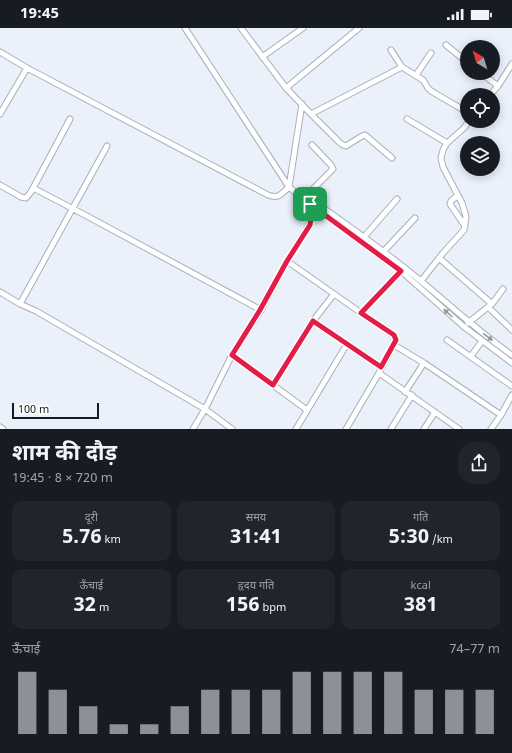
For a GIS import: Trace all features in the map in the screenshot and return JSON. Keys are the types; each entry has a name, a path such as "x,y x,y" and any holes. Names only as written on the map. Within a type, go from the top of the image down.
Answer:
{"street":[{"path":"241,28 286,88 343,145 346,146 365,135 392,158"},
{"path":"262,57 303,28"},
{"path":"286,88 359,28"},
{"path":"187,29 289,187 401,271 463,326 512,363"},
{"path":"446,45 460,56"},
{"path":"391,50 402,67 423,80 432,91 460,108"},
{"path":"416,75 431,53"},
{"path":"2,55 274,197 279,196 289,187 302,104"},
{"path":"490,80 498,86 512,64"},
{"path":"311,114 402,67"},
{"path":"0,114 2,105 26,68"},
{"path":"0,185 26,198 31,192 70,119"},
{"path":"407,119 447,142"},
{"path":"421,281 450,244 464,230 466,217 462,203 457,196 441,158 442,150 447,142 464,128"},
{"path":"20,304 107,146"},
{"path":"303,199 333,169 312,146"},
{"path":"33,188 260,310"},
{"path":"457,196 451,201 450,206 465,226"},
{"path":"364,237 397,199"},
{"path":"312,205 322,207 364,237 512,355"},
{"path":"193,429 232,355 260,310 287,261 310,225 312,205"},
{"path":"383,252 415,218"},
{"path":"439,258 490,305 512,330"},
{"path":"287,261 394,335 396,340 379,373 346,429"},
{"path":"361,313 401,271"},
{"path":"463,326 490,305 503,289"},
{"path":"0,292 205,408 232,429"},
{"path":"273,385 313,321 334,294"},
{"path":"313,321 381,367"},
{"path":"447,340 472,356 512,386"},
{"path":"472,356 482,341"},
{"path":"296,429 347,344"},
{"path":"394,344 501,415"},
{"path":"232,355 307,410"},
{"path":"405,392 424,363"},
{"path":"379,373 459,429"},
{"path":"391,429 412,395"},
{"path":"491,429 512,395"},
{"path":"424,429 435,412"}],"route":[{"path":"310,204 401,271 361,313 394,335 396,340 381,367 313,321 273,385 232,355 260,310 287,261 310,225 310,204"}]}
